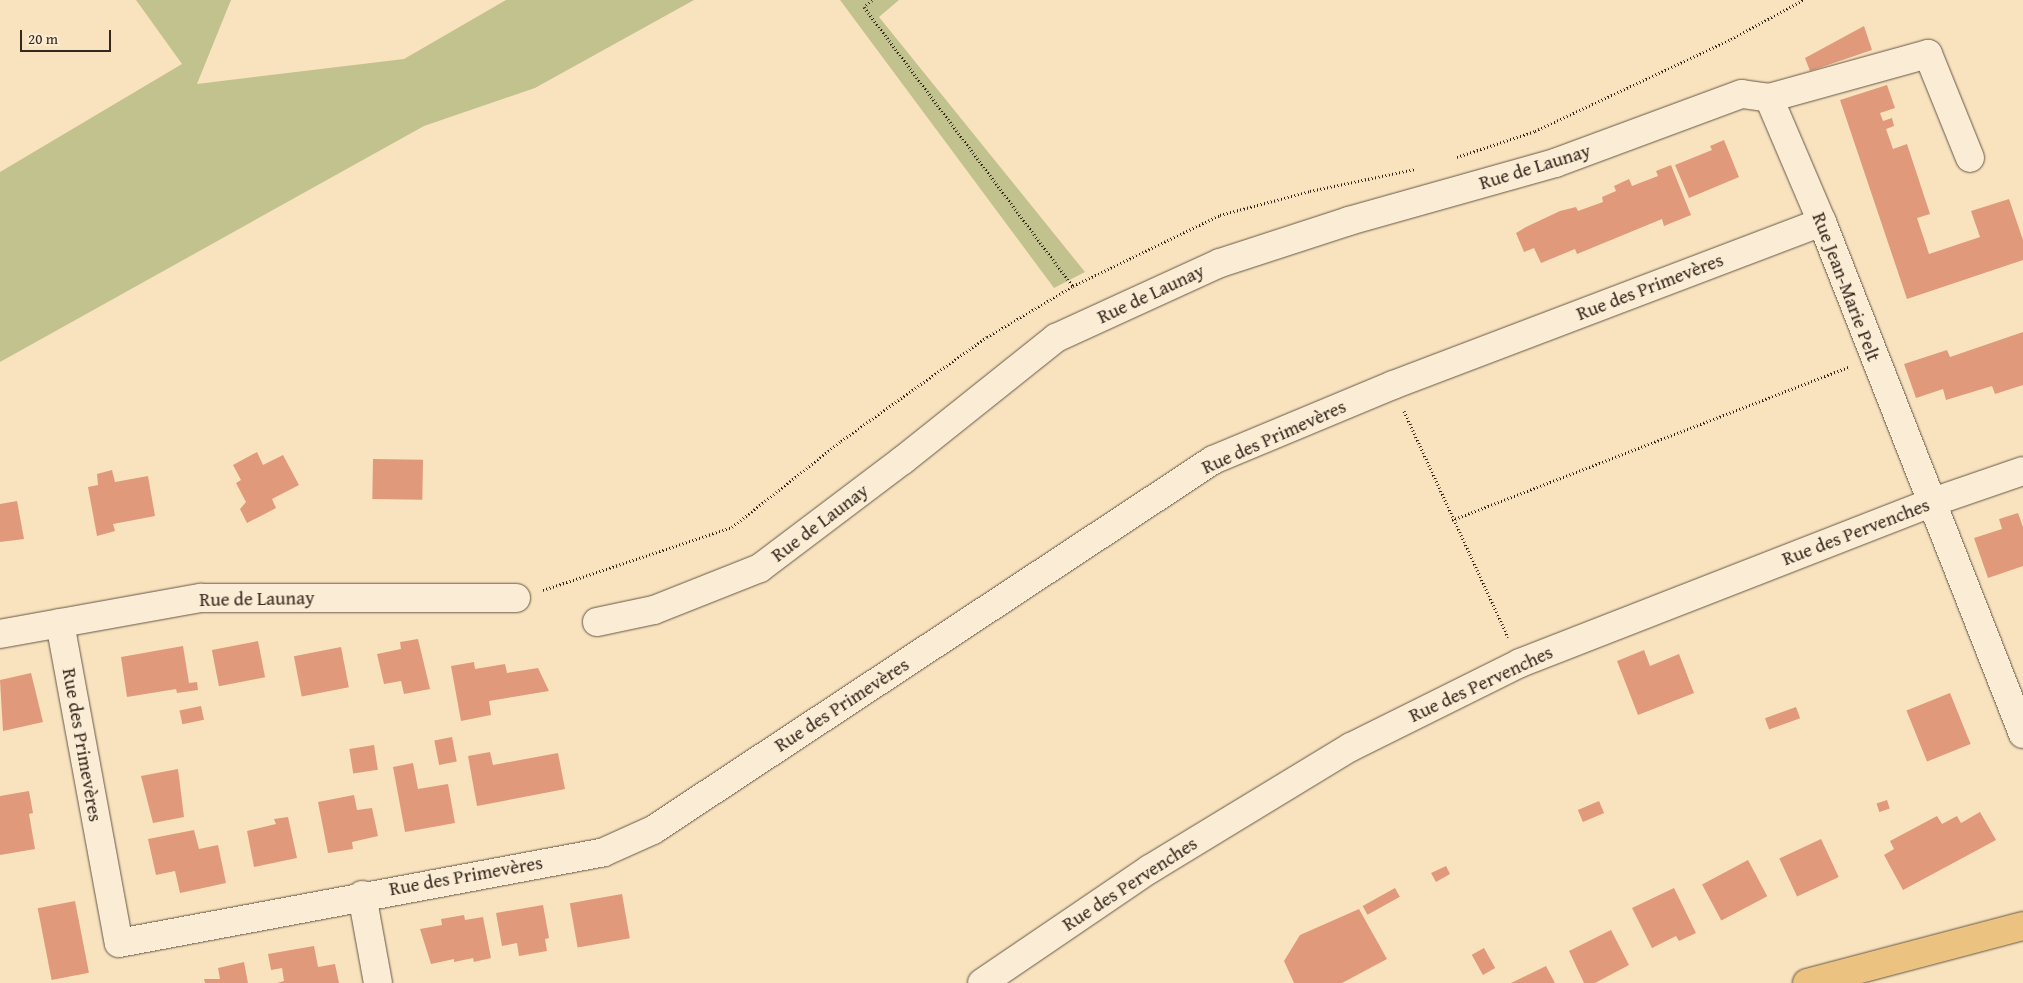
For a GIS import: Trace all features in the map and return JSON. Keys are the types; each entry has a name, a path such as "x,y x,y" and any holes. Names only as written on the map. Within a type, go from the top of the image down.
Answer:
{"main road":[{"path":"1807,983 2023,926"}],"street":[{"path":"1769,98 1928,54 1970,158"},
{"name":"Rue de Launay","path":"597,622 654,610 760,568 903,460 1056,338 1220,263 1349,221 1555,163 1742,94 1769,98"},
{"name":"Rue Jean-Marie Pelt","path":"1769,98 1822,222 1930,503 1947,536 2023,734"},
{"name":"Rue des Primevères","path":"60,623 119,943 362,895 604,852 652,830 1213,460 1393,385 1822,222"},
{"name":"Rue des Pervenches","path":"982,983 1150,869 1351,747 1520,663 1930,503 2023,471"},
{"name":"Rue de Launay","path":"0,634 201,598 516,598"},
{"path":"362,895 378,983"}],"path":[{"path":"872,0 864,7 1073,286"},
{"path":"1452,520 1874,357"},
{"path":"1393,385 1452,520 1520,663"}],"green space":[{"path":"136,0 231,0 197,84 404,59 506,0 694,0 535,88 424,126 0,362 0,172 182,64"},
{"path":"840,0 899,0 879,17 1085,272 1054,288"}],"building":[{"path":"1864,26 1872,50 1810,71 1805,58"},
{"path":"1887,85 1895,108 1880,113 1883,121 1892,118 1894,126 1886,129 1893,149 1907,144 1930,214 1917,218 1929,254 1980,237 1971,211 2009,199 2023,240 2023,260 1907,299 1840,100"},
{"path":"1724,140 1739,177 1689,198 1675,165 1712,150 1710,146"},
{"path":"1671,165 1691,215 1664,226 1662,219 1577,254 1575,249 1541,263 1534,248 1524,252 1516,233 1526,227 1560,211 1576,207 1578,211 1603,202 1602,197 1616,191 1614,186 1629,179 1632,186 1658,176 1656,171"},
{"path":"2023,332 2023,385 1995,394 1992,386 1946,400 1943,389 1916,398 1904,364 1947,350 1950,357"},
{"path":"257,452 263,465 283,455 299,485 272,499 276,508 247,523 240,509 246,502 236,483 241,480 233,465"},
{"path":"373,459 423,460 422,500 372,499"},
{"path":"112,470 115,482 148,476 155,516 113,524 115,531 97,536 88,487 98,485 97,474"},
{"path":"17,501 24,539 0,542 0,504"},
{"path":"2018,513 2023,527 2023,566 1988,578 1974,538 2002,529 1999,519"},
{"path":"418,639 430,689 404,694 401,681 384,684 377,654 401,649 400,642"},
{"path":"258,641 265,677 219,686 212,650"},
{"path":"183,646 189,683 197,682 198,690 177,693 176,689 127,697 121,657"},
{"path":"341,647 349,687 302,696 294,656"},
{"path":"1644,650 1650,666 1679,654 1694,693 1638,715 1617,661"},
{"path":"474,662 475,669 505,664 507,673 538,668 549,691 489,701 491,715 461,721 451,666"},
{"path":"31,673 43,722 3,731 0,680"},
{"path":"1950,693 1971,744 1927,762 1906,711"},
{"path":"201,706 204,720 182,724 179,711"},
{"path":"1796,707 1800,718 1769,730 1765,718"},
{"path":"452,737 457,762 439,765 434,740"},
{"path":"374,745 378,770 353,774 349,749"},
{"path":"490,752 493,765 558,753 565,789 477,806 468,756"},
{"path":"413,763 418,789 448,784 455,823 405,832 393,767"},
{"path":"178,769 184,817 153,823 141,776"},
{"path":"29,791 33,813 29,814 35,849 0,855 0,796"},
{"path":"354,795 357,810 372,808 378,836 352,842 353,849 328,853 318,802"},
{"path":"1887,800 1890,809 1879,812 1877,803"},
{"path":"1599,801 1604,813 1583,822 1578,810"},
{"path":"1980,812 1996,840 1903,890 1884,855 1894,849 1890,841 1937,816 1942,824 1957,816 1961,823"},
{"path":"288,817 297,858 254,867 247,831 276,824 274,819"},
{"path":"194,830 199,849 218,845 226,883 180,893 175,871 156,875 148,839"},
{"path":"1821,839 1839,877 1797,897 1779,858"},
{"path":"1748,860 1767,896 1721,921 1702,884"},
{"path":"1446,866 1450,874 1436,882 1431,873"},
{"path":"1395,888 1400,897 1367,915 1363,906"},
{"path":"1674,888 1696,933 1679,941 1676,936 1652,948 1632,908"},
{"path":"622,894 630,938 578,948 570,903"},
{"path":"75,901 89,973 52,980 38,908"},
{"path":"543,905 549,938 545,939 547,951 519,956 517,943 502,946 496,913"},
{"path":"1359,909 1387,959 1342,983 1294,983 1284,961 1300,935"},
{"path":"464,915 465,920 483,917 491,958 474,962 473,958 454,962 454,959 431,964 420,929 442,925 441,919"},
{"path":"1611,930 1629,965 1595,983 1584,983 1569,951"},
{"path":"314,946 318,967 335,964 339,983 277,983 284,981 282,968 271,970 268,954"},
{"path":"1484,948 1495,968 1483,975 1472,955"},
{"path":"244,962 248,983 205,983 204,979 220,979 218,968"},
{"path":"1546,966 1555,983 1511,983"}]}
